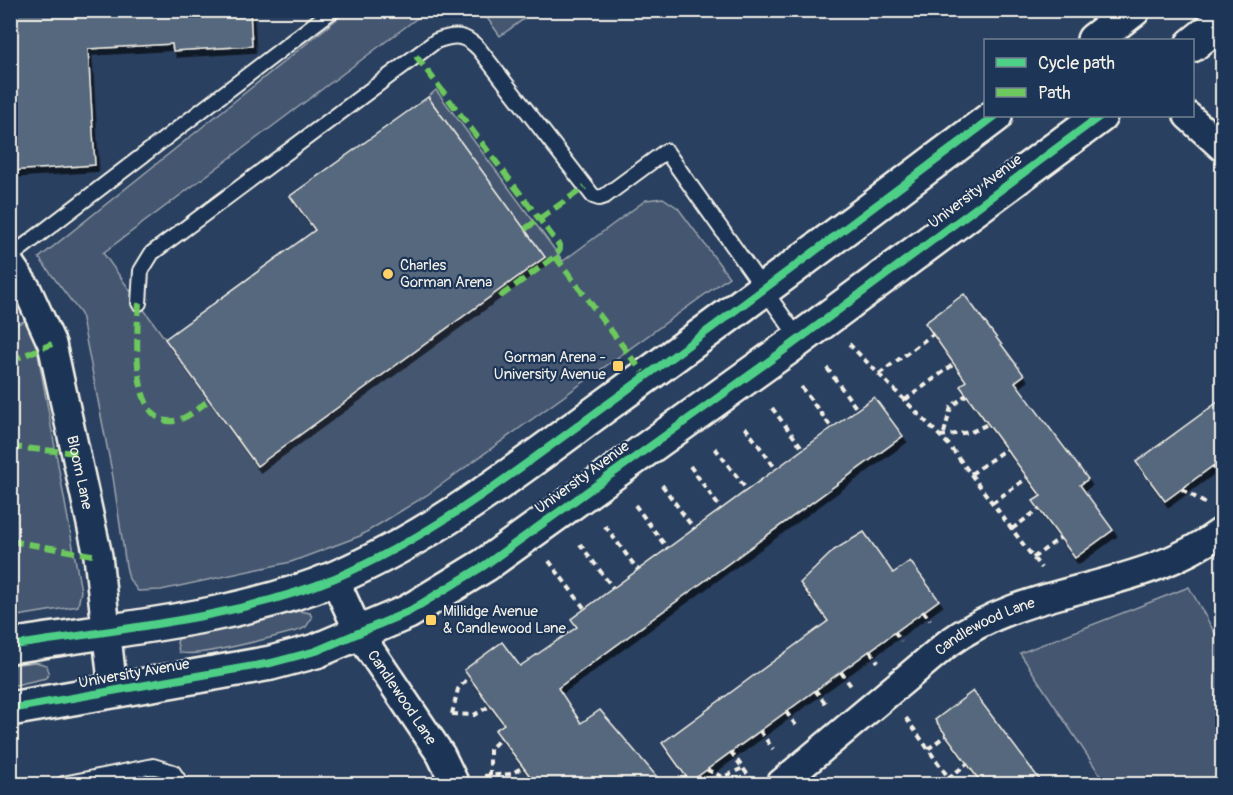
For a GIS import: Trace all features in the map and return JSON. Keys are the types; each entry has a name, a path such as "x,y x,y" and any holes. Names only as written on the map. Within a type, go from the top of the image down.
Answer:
{"main road":[{"path":"1194,43 1222,21"},
{"path":"10,646 213,613 283,596 334,578 423,534 482,495 764,291 994,117"},
{"name":"University Avenue","path":"10,708 271,663 316,651 408,612 485,565 799,339 1099,117"}],"street":[{"path":"1189,117 1222,147"},
{"name":"Bloom Lane","path":"10,264 27,289 51,344 98,556 113,690"},
{"name":"Candlewood Lane","path":"780,784 947,644 976,624 1014,607 1121,580 1173,560 1222,531"},
{"name":"Candlewood Lane","path":"334,578 360,634 441,755 455,784"}],"lane":[{"path":"10,257 333,10"},
{"path":"139,303 141,271 152,253 436,41 452,35 464,36 479,49 593,196 599,198 605,196 666,151 799,339"},
{"path":"63,784 153,766 173,772 181,784"}],"path":[{"path":"879,374 933,334"},
{"path":"849,343 942,434 1060,594"},
{"path":"905,400 954,364"},
{"path":"827,368 857,409"},
{"path":"801,387 832,428"},
{"path":"942,434 951,407 966,395"},
{"path":"772,408 803,449"},
{"path":"942,434 971,432 988,424"},
{"path":"745,427 776,469"},
{"path":"715,448 747,490"},
{"path":"971,474 1006,449"},
{"path":"690,466 721,509"},
{"path":"1213,466 1222,476"},
{"path":"992,503 1027,478"},
{"path":"662,485 694,529"},
{"path":"1182,489 1210,506"},
{"path":"635,505 667,548"},
{"path":"1012,529 1039,509"},
{"path":"605,526 638,570"},
{"path":"1033,558 1060,538"},
{"path":"580,544 613,588"},
{"path":"549,560 585,609"},
{"path":"452,714 458,689 469,677"},
{"path":"889,693 953,784"},
{"path":"928,748 946,735"},
{"path":"490,776 490,749 501,738"},
{"path":"731,752 755,784"},
{"path":"948,778 967,764"},
{"path":"707,770 723,777 743,768"}],"shaded area":[{"path":"428,10 103,253 257,466 545,257 428,97 436,90 563,261 646,200 663,198 678,208 729,277 427,495 360,536 291,562 161,590 138,591 129,579 126,566 113,477 81,314 39,258 347,11"},
{"path":"482,11 535,11 500,36"},
{"path":"25,321 34,332 81,591 78,606 11,617 11,326"},
{"path":"1189,587 1222,646 1222,784 1106,784 1020,653"},
{"path":"299,611 310,613 312,618 306,627 300,630 218,650 187,654 179,652 177,642 179,638"},
{"path":"35,662 47,665 49,673 46,678 11,686 11,665"}],"building":[{"path":"10,10 250,10 252,46 173,51 172,44 88,49 95,165 10,171"},
{"name":"Charles Gorman Arena","path":"428,97 545,257 257,466 165,339 315,230 290,196"},
{"path":"964,294 1024,375 1015,382 1088,479 1080,485 1113,530 1075,558 1033,501 1041,496 960,386 966,381 925,323"},
{"path":"874,397 903,436 558,688 581,723 600,710 663,784 536,784 495,730 504,724 464,670 502,642 520,666 577,627 571,619"},
{"path":"1222,399 1222,459 1165,501 1136,462"},
{"path":"864,532 893,573 910,561 939,600 690,782 662,743 828,621 800,583 834,550"},
{"path":"973,691 1043,784 982,784 935,720"}],"marked path":[{"path":"416,56 559,245 560,249 553,258 502,295 499,291"},
{"path":"525,229 585,187"},
{"path":"555,256 646,377"},
{"path":"139,303 138,371 147,405 156,416 174,421 190,414 209,400"},
{"path":"10,361 52,344"},
{"path":"10,447 77,453"},
{"path":"10,541 98,556"}],"cycle path":[{"path":"10,646 175,621 258,604 335,578 408,542 443,521 543,451 994,117"},
{"path":"10,709 271,663 316,651 408,612 485,565 790,346 1099,117"}],"place":[{"name":"Charles Gorman Arena","path":"388,274"},
{"name":"Gorman Arena - University Avenue","path":"618,366"},
{"name":"Millidge Avenue & Candlewood Lane","path":"431,620"}]}
